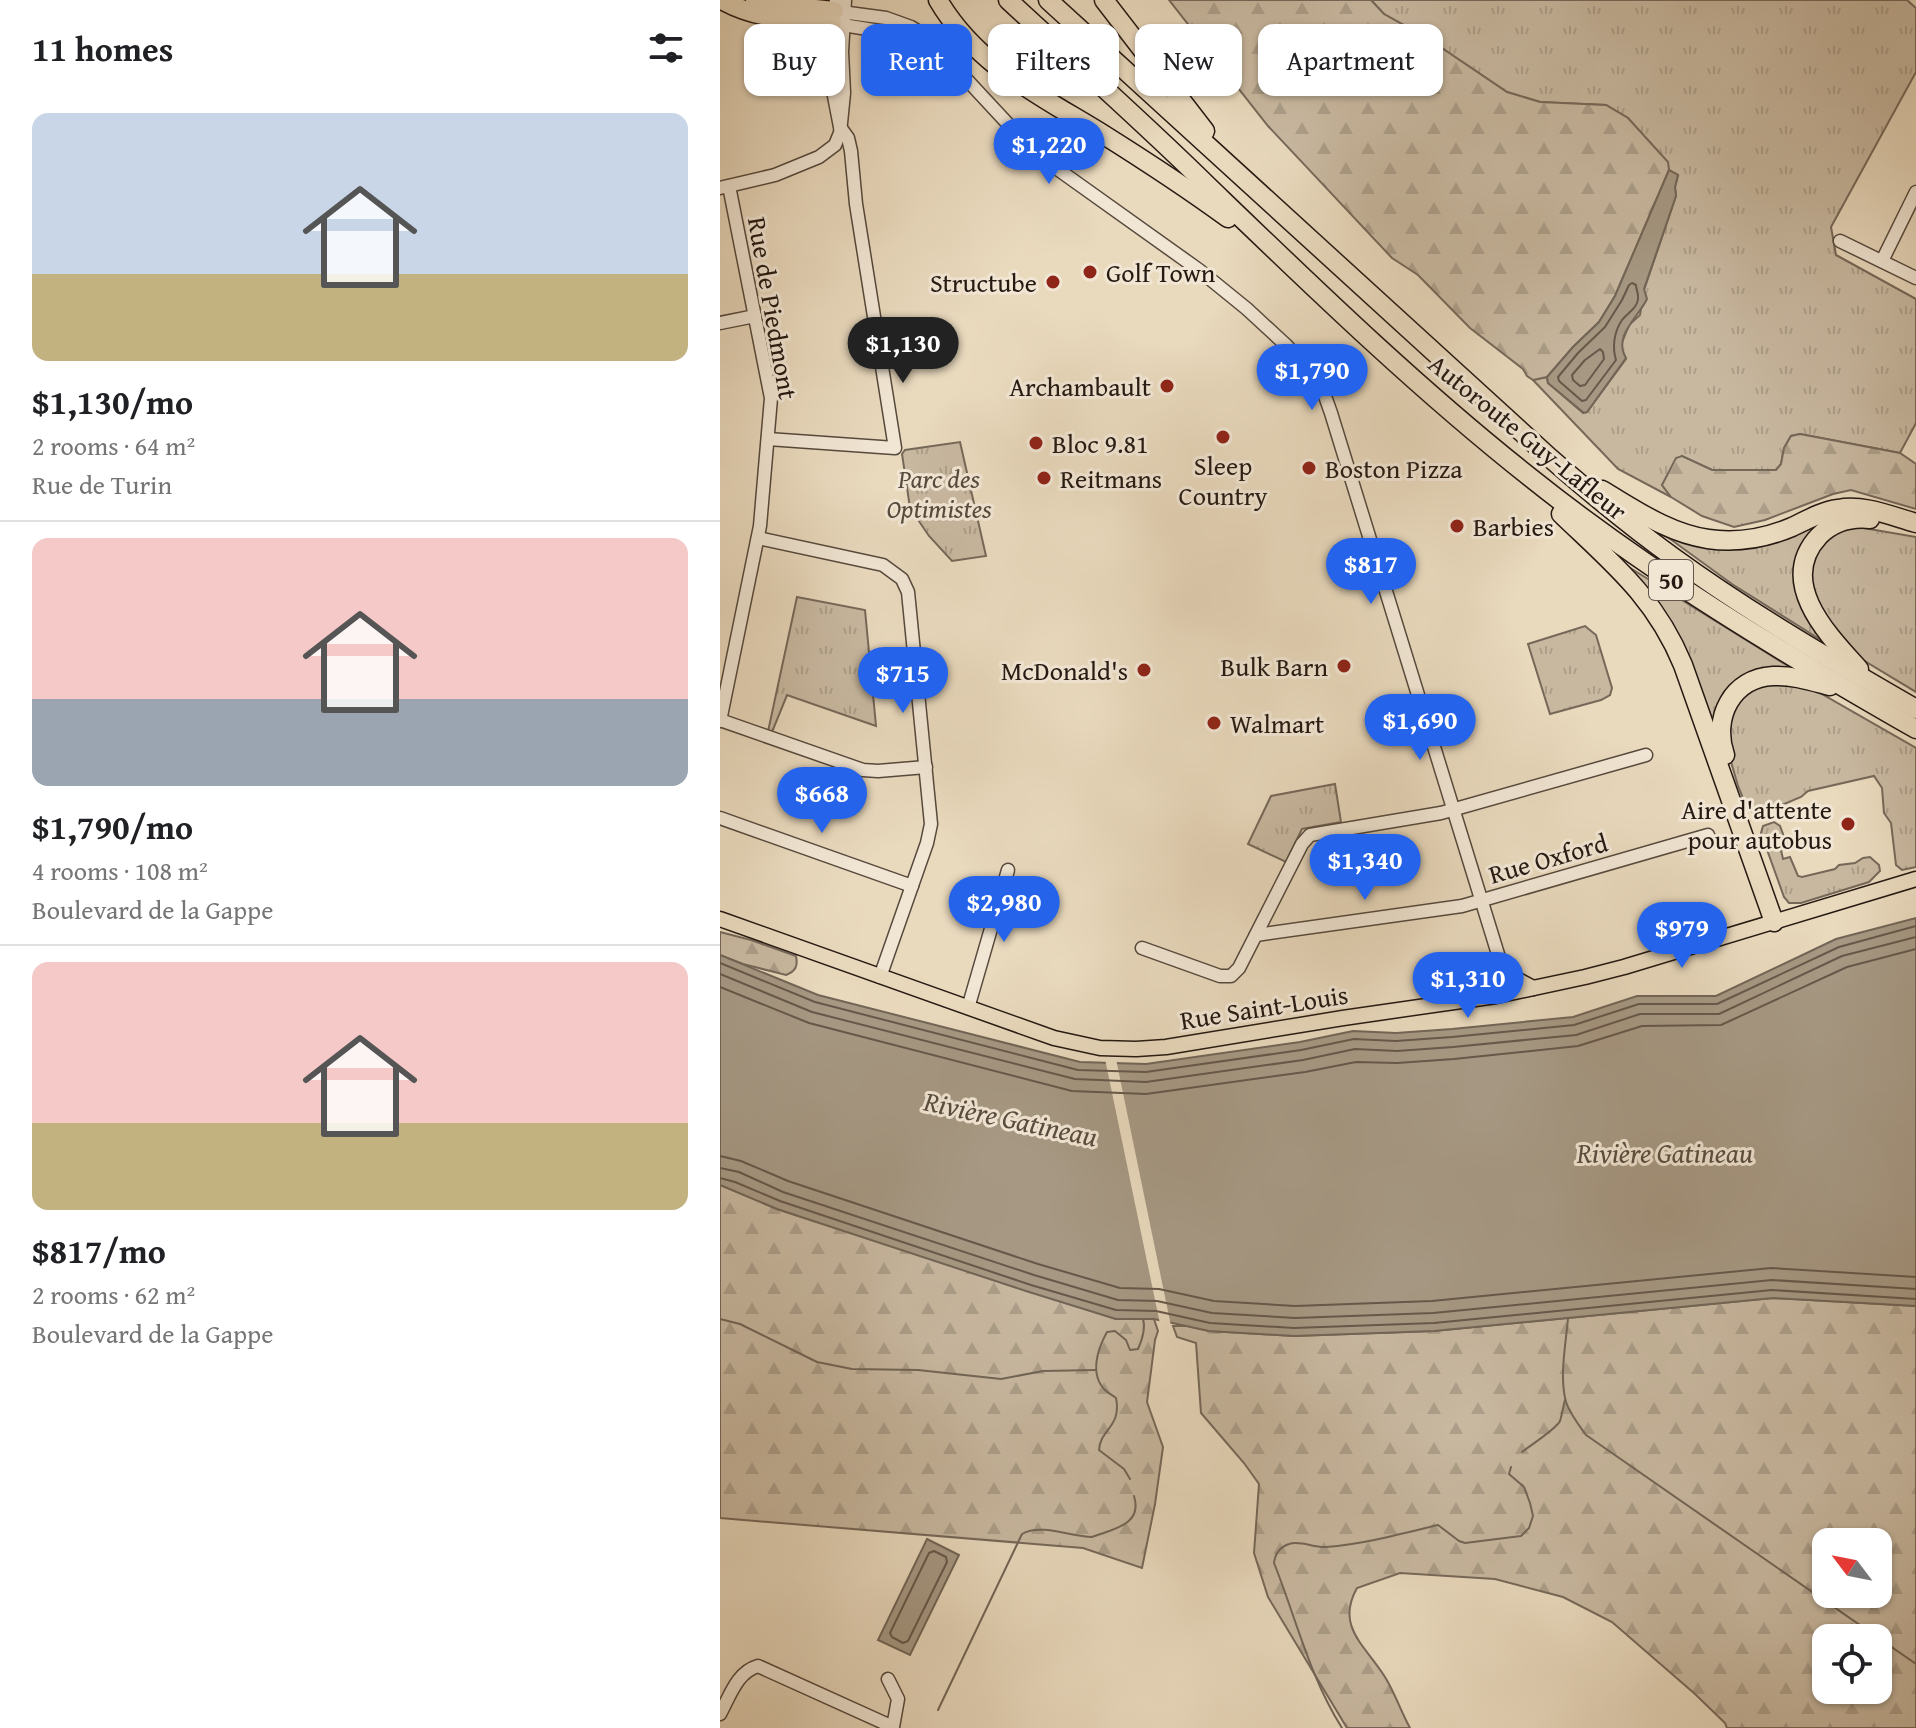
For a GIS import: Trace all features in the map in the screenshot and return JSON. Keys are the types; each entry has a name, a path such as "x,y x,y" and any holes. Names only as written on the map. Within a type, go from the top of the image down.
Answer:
{"highway":[{"path":"722,0 743,10 780,19 839,12"},
{"path":"755,0 839,12"},
{"path":"938,0 965,38 999,70 1168,175 1279,255"},
{"name":"Autoroute Guy-Lafleur","path":"1008,0 1279,255 1446,409 1499,453 1670,580 1916,729"},
{"name":"Autoroute Guy-Lafleur","path":"1048,0 1549,457 1631,526 1764,619 1916,709"},
{"path":"1104,0 1227,161"},
{"path":"1499,453 1630,579 1666,629 1683,665 1779,921"},
{"path":"1549,457 1657,523 1704,538 1731,540 1761,537 1830,510 1846,508 1869,510 1916,523"},
{"path":"1871,683 1815,616 1804,581 1807,556 1822,533 1847,520 1867,519 1916,532"},
{"path":"1779,921 1722,748 1720,730 1724,712 1740,688 1770,676 1803,679 1853,692"}],"main road":[{"name":"Rue Saint-Louis","path":"720,919 1065,1041 1100,1048 1136,1049 1192,1044 1510,993 1598,974 1916,879"},
{"path":"1505,973 1533,988"}],"street":[{"path":"725,187 775,175 825,153 837,143 840,127 831,74 830,38 839,12 886,18 911,27 937,43 956,68 1035,153 1217,284 1287,346 1314,376 1331,413 1510,993"},
{"path":"768,439 895,448 848,138 840,127"},
{"path":"825,153 842,160 852,171"},
{"name":"Rue de Piedmont","path":"720,720 758,538 770,392 725,187"},
{"path":"1882,261 1916,192"},
{"path":"1840,241 1916,278"},
{"path":"720,323 755,316"},
{"path":"758,538 890,569 902,579 910,600 931,824 880,977"},
{"path":"720,720 863,770 926,767"},
{"path":"1142,948 1226,977 1236,973 1302,844 1310,835 1441,813 1646,755"},
{"path":"720,818 912,886"},
{"name":"Rue Oxford","path":"1256,935 1446,909 1708,835"},
{"path":"968,1008 1008,870"},
{"path":"720,1714 740,1676 748,1668 758,1666 893,1727 898,1699 888,1679"}],"green space":[{"path":"1169,0 1371,0 1384,14 1402,24 1258,24 1258,96 1443,96 1443,49 1507,92 1540,102 1606,105 1628,118 1668,162 1669,170 1615,296 1599,322 1547,377 1533,380 1527,376 1523,369 1470,328 1418,275 1392,258 1268,126 1242,93 1242,24 1188,24"},
{"path":"1371,0 1907,0 1916,8 1916,72 1831,227 1836,255 1916,299 1916,423 1900,453 1800,434 1791,436 1776,470 1712,470 1682,456 1662,485 1671,497 1618,469 1533,380 1547,377 1548,383 1583,413 1587,412 1626,359 1621,345 1629,325 1640,315 1644,290 1676,196 1678,175 1669,170 1667,162 1628,118 1606,105 1540,102 1507,92 1443,49 1443,24 1402,24 1384,14"},
{"path":"1800,434 1900,453 1916,464 1916,509 1851,490 1765,520 1734,527 1702,516 1671,497 1662,485 1676,458 1682,456 1712,470 1776,470 1791,436"},
{"name":"Parc des Optimistes","path":"960,442 986,556 952,561 929,536 910,508 902,454 905,450"},
{"path":"1842,510 1804,545 1824,642 1732,584 1655,528 1704,542"},
{"path":"1852,526 1916,537 1916,692 1858,657 1816,604 1811,578 1814,554 1824,540"},
{"path":"1619,561 1788,666 1787,670 1765,669 1710,725"},
{"path":"797,597 865,610 876,726 787,695 770,737 767,736"},
{"path":"1585,626 1596,635 1612,688 1610,695 1550,714 1528,644"},
{"path":"1788,682 1820,693 1916,748 1916,867 1902,870 1896,865 1891,823 1884,813 1882,788 1874,776 1808,791 1758,815 1747,808 1725,741 1733,700 1754,686"},
{"path":"1335,784 1341,822 1302,829 1286,862 1248,844 1271,796"},
{"path":"1774,822 1780,826 1787,845 1781,850 1783,859 1790,857 1798,876 1835,869 1839,865 1870,857 1879,865 1880,871 1869,882 1801,903 1789,903 1784,897 1761,833 1763,826"},
{"path":"720,932 796,956 796,968 786,975 720,955"},
{"path":"720,1185 777,1209 1116,1319 1154,1319 1158,1331 1147,1402 1163,1447 1142,1568 1083,1548 720,1518"},
{"path":"1773,1298 1916,1306 1916,1728 1727,1728 1695,1694 1612,1622 1563,1597 1495,1579 1400,1573 1357,1588 1349,1614 1356,1636 1385,1677 1410,1728 1347,1728 1268,1597 1254,1553 1259,1484 1201,1413 1196,1343 1177,1337 1173,1326 1294,1336 1434,1331"}],"water":[{"path":"1669,170 1678,175 1676,196 1644,289 1647,299 1624,335 1622,342 1626,358 1584,413 1548,383 1547,377 1599,322 1615,296"},
{"name":"Rivière Gatineau","path":"1916,918 1916,1306 1773,1298 1434,1331 1294,1336 1209,1331 1154,1319 1116,1319 777,1209 720,1185 720,955 818,995 1080,1062 1146,1064 1300,1042 1353,1031 1396,1033 1573,1017 1637,996 1716,996 1836,939"},
{"path":"927,1539 959,1555 910,1655 878,1640"}],"pier":[{"path":"1105,1059 1116,1059 1171,1326 1160,1324"}],"waterway":[{"path":"1568,1318 1564,1392 1570,1411 1586,1435 1916,1664"},
{"path":"720,1319 740,1324 817,1362 852,1369 918,1370 1001,1379 1043,1371 1096,1370"},
{"path":"1130,1479 1124,1469 1099,1450 1103,1437 1114,1422 1117,1408 1116,1398 1100,1384 1096,1369 1107,1332 1115,1331 1126,1340 1130,1350 1138,1349 1144,1331 1143,1319"},
{"path":"1522,1452 1558,1424 1565,1400"},
{"path":"1342,1728 1321,1689 1304,1647 1274,1563 1277,1554 1293,1543 1340,1546 1438,1525 1465,1543 1521,1536 1529,1528 1533,1516 1524,1487 1509,1474 1511,1467"},
{"path":"938,1710 1022,1534 1047,1530 1092,1537 1130,1520 1136,1506 1134,1496"}],"place":[{"name":"Golf Town","path":"1090,272"},
{"name":"Structube","path":"1053,282"},
{"name":"Archambault","path":"1167,386"},
{"name":"Sleep Country","path":"1223,437"},
{"name":"Bloc 9.81","path":"1036,443"},
{"name":"Boston Pizza","path":"1309,468"},
{"name":"Reitmans","path":"1044,478"},
{"name":"Barbies","path":"1457,526"},
{"name":"Bulk Barn","path":"1344,666"},
{"name":"McDonald's","path":"1144,670"},
{"name":"Walmart","path":"1214,723"},
{"name":"Aire d'attente pour autobus","path":"1848,824"}]}
